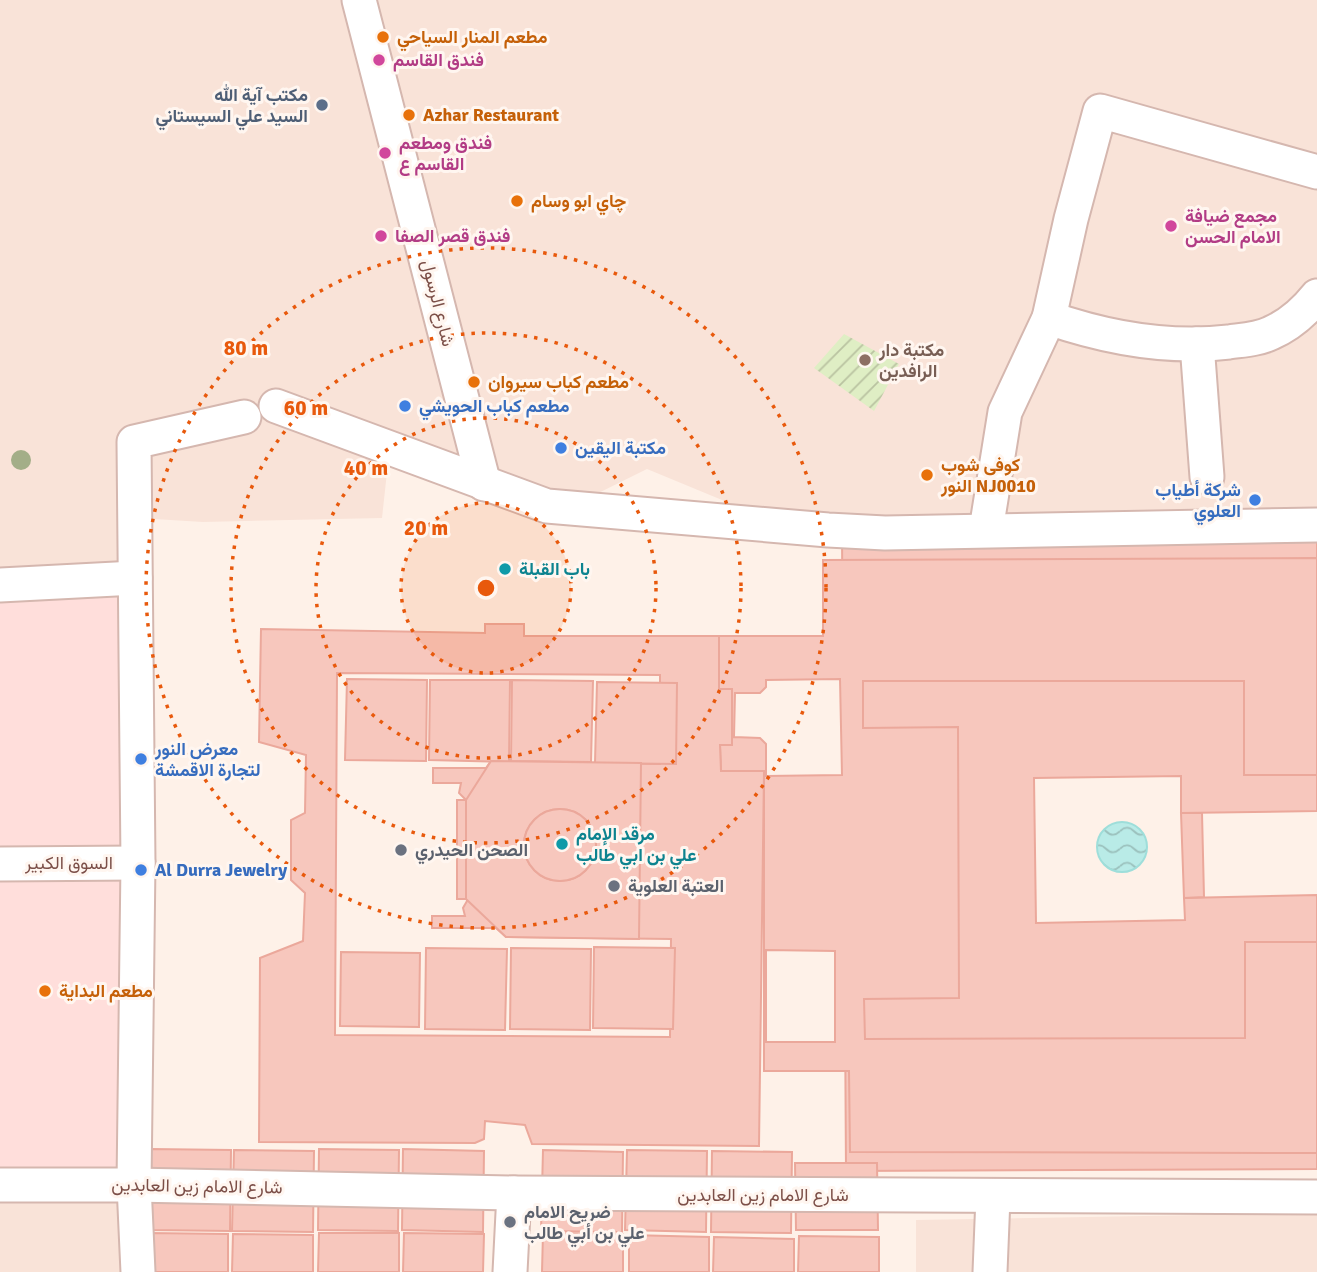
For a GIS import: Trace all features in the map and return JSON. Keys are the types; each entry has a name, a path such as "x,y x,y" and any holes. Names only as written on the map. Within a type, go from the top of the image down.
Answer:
{"street":[{"name":"شارع الرسول","path":"359,0 484,484"},
{"path":"986,530 1005,412 1049,318 1071,219 1100,111 1317,172"},
{"path":"1049,318 1142,341 1197,344 1238,341 1272,333 1295,318 1317,296"},
{"path":"1197,344 1207,477"},
{"path":"276,406 547,506 885,533 1317,525"},
{"path":"138,1272 134,1185 138,863 134,442 244,417"},
{"path":"0,585 135,578"},
{"name":"السوق الكبير","path":"0,864 138,863"},
{"name":"شارع الامام زين العابدين","path":"0,1185 514,1193 1317,1197"},
{"path":"510,1272 514,1193"},
{"path":"990,1272 993,1197"}],"shaded area":[{"path":"0,0 1317,0 1317,530 814,538 647,469 556,514 388,463 382,518 203,522 138,518 147,1272 0,1272"},
{"path":"135,578 134,1185 0,1185 0,585"},
{"path":"1317,1213 1317,1272 916,1272 916,1220"}],"green space":[{"path":"844,334 899,364 874,411 814,368"}],"water":[{"path":"1122,822 1140,829 1147,847 1140,865 1122,872 1104,865 1097,847 1104,829"}],"building":[{"path":"1317,530 1317,811 1181,813 1181,776 1034,778 1036,923 1185,920 1184,898 1317,895 1317,1169 846,1171 842,534"},
{"path":"1317,558 1317,775 1244,775 1244,681 863,681 863,728 958,727 959,998 864,999 865,1039 1245,1038 1245,942 1317,942 1317,1153 850,1152 849,1071 764,1071 764,771 721,771 720,745 732,745 732,689 719,689 719,636 823,636 823,560","holes":["840,679 842,775 766,776 766,744 760,738 734,737 735,693 760,693 766,687 766,680","766,950 835,951 835,1042 766,1042"]},
{"name":"العتبة العلوية","path":"485,624 524,624 524,636 719,636 719,689 732,689 732,745 720,745 721,771 764,771 759,1146 532,1144 525,1125 485,1121 484,1139 475,1143 259,1142 260,958 303,941 305,893 291,880 291,820 305,813 306,755 259,742 261,629 485,633","holes":["337,673 660,675 660,764 491,761 486,768 433,768 433,783 461,783 459,793 466,800 467,901 463,908 465,916 432,916 432,928 496,928 506,937 671,939 670,1037 335,1035"]},
{"path":"347,679 427,680 426,761 345,760"},
{"path":"430,680 510,680 509,762 429,760"},
{"path":"512,680 593,681 591,762 511,761"},
{"path":"597,682 677,683 676,764 595,763"},
{"path":"491,761 641,763 639,939 506,937 466,899 466,800"},
{"path":"457,800 466,800 466,899 457,899"},
{"path":"560,809 580,815 590,825 596,845 590,865 580,875 560,881 540,875 530,865 524,845 530,825 540,815"},
{"path":"560,809 580,815 590,825 596,845 590,865 580,875 560,881 540,875 530,865 524,845 530,825 540,815"},
{"path":"1181,813 1202,813 1204,897 1184,898"},
{"path":"594,947 675,948 673,1029 593,1028"},
{"path":"426,948 507,949 505,1030 425,1029"},
{"path":"511,948 591,949 590,1030 510,1029"},
{"path":"341,952 420,953 419,1027 340,1026"},
{"path":"151,1149 231,1150 230,1231 150,1230"},
{"path":"319,1149 399,1150 398,1231 318,1230"},
{"path":"403,1149 484,1151 483,1232 402,1230"},
{"path":"234,1150 314,1151 313,1232 232,1231"},
{"path":"543,1150 623,1152 622,1232 541,1231"},
{"path":"627,1150 707,1151 706,1232 625,1230"},
{"path":"712,1151 792,1152 791,1233 711,1232"},
{"path":"795,1163 877,1163 878,1230 796,1230"},
{"path":"148,1233 228,1234 228,1272 147,1272"},
{"path":"319,1233 399,1233 399,1272 318,1272"},
{"path":"404,1233 484,1234 483,1272 403,1272"},
{"path":"543,1233 623,1234 623,1272 542,1272"},
{"path":"233,1234 313,1235 313,1272 232,1272"},
{"path":"629,1235 709,1237 709,1272 629,1272"},
{"path":"799,1236 879,1237 879,1272 798,1272"},
{"path":"714,1237 794,1239 794,1272 713,1272"}],"place":[{"name":"مطعم المنار السياحي","path":"383,37"},
{"name":"فندق القاسم","path":"379,60"},
{"name":"مكتب آية الله السيد علي السيستاني","path":"322,105"},
{"name":"Azhar Restaurant","path":"409,115"},
{"name":"فندق ومطعم القاسم ع","path":"385,153"},
{"name":"چاي ابو وسام","path":"517,201"},
{"name":"مجمع ضيافة الامام الحسن","path":"1171,226"},
{"name":"فندق قصر الصفا","path":"381,236"},
{"name":"مكتبة دار الرافدين","path":"865,360"},
{"name":"مطعم كباب سيروان","path":"474,382"},
{"name":"مطعم كباب الحويشي","path":"405,406"},
{"name":"مكتبة اليقين","path":"561,448"},
{"name":"کوفی شوب النور NJ0010","path":"927,475"},
{"name":"شركة أطياب العلوي","path":"1255,500"},
{"name":"باب القبلة","path":"505,569"},
{"name":"معرض النور لتجارة الاقمشة","path":"141,759"},
{"name":"مرقد الإمام علي بن ابي طالب","path":"562,844"},
{"name":"الصحن الحيدري","path":"401,850"},
{"name":"Al Durra Jewelry","path":"141,870"},
{"name":"العتبة العلوية","path":"614,886"},
{"name":"مطعم البداية","path":"45,991"},
{"name":"ضريح الامام علي بن أبي طالب","path":"510,1222"}]}
